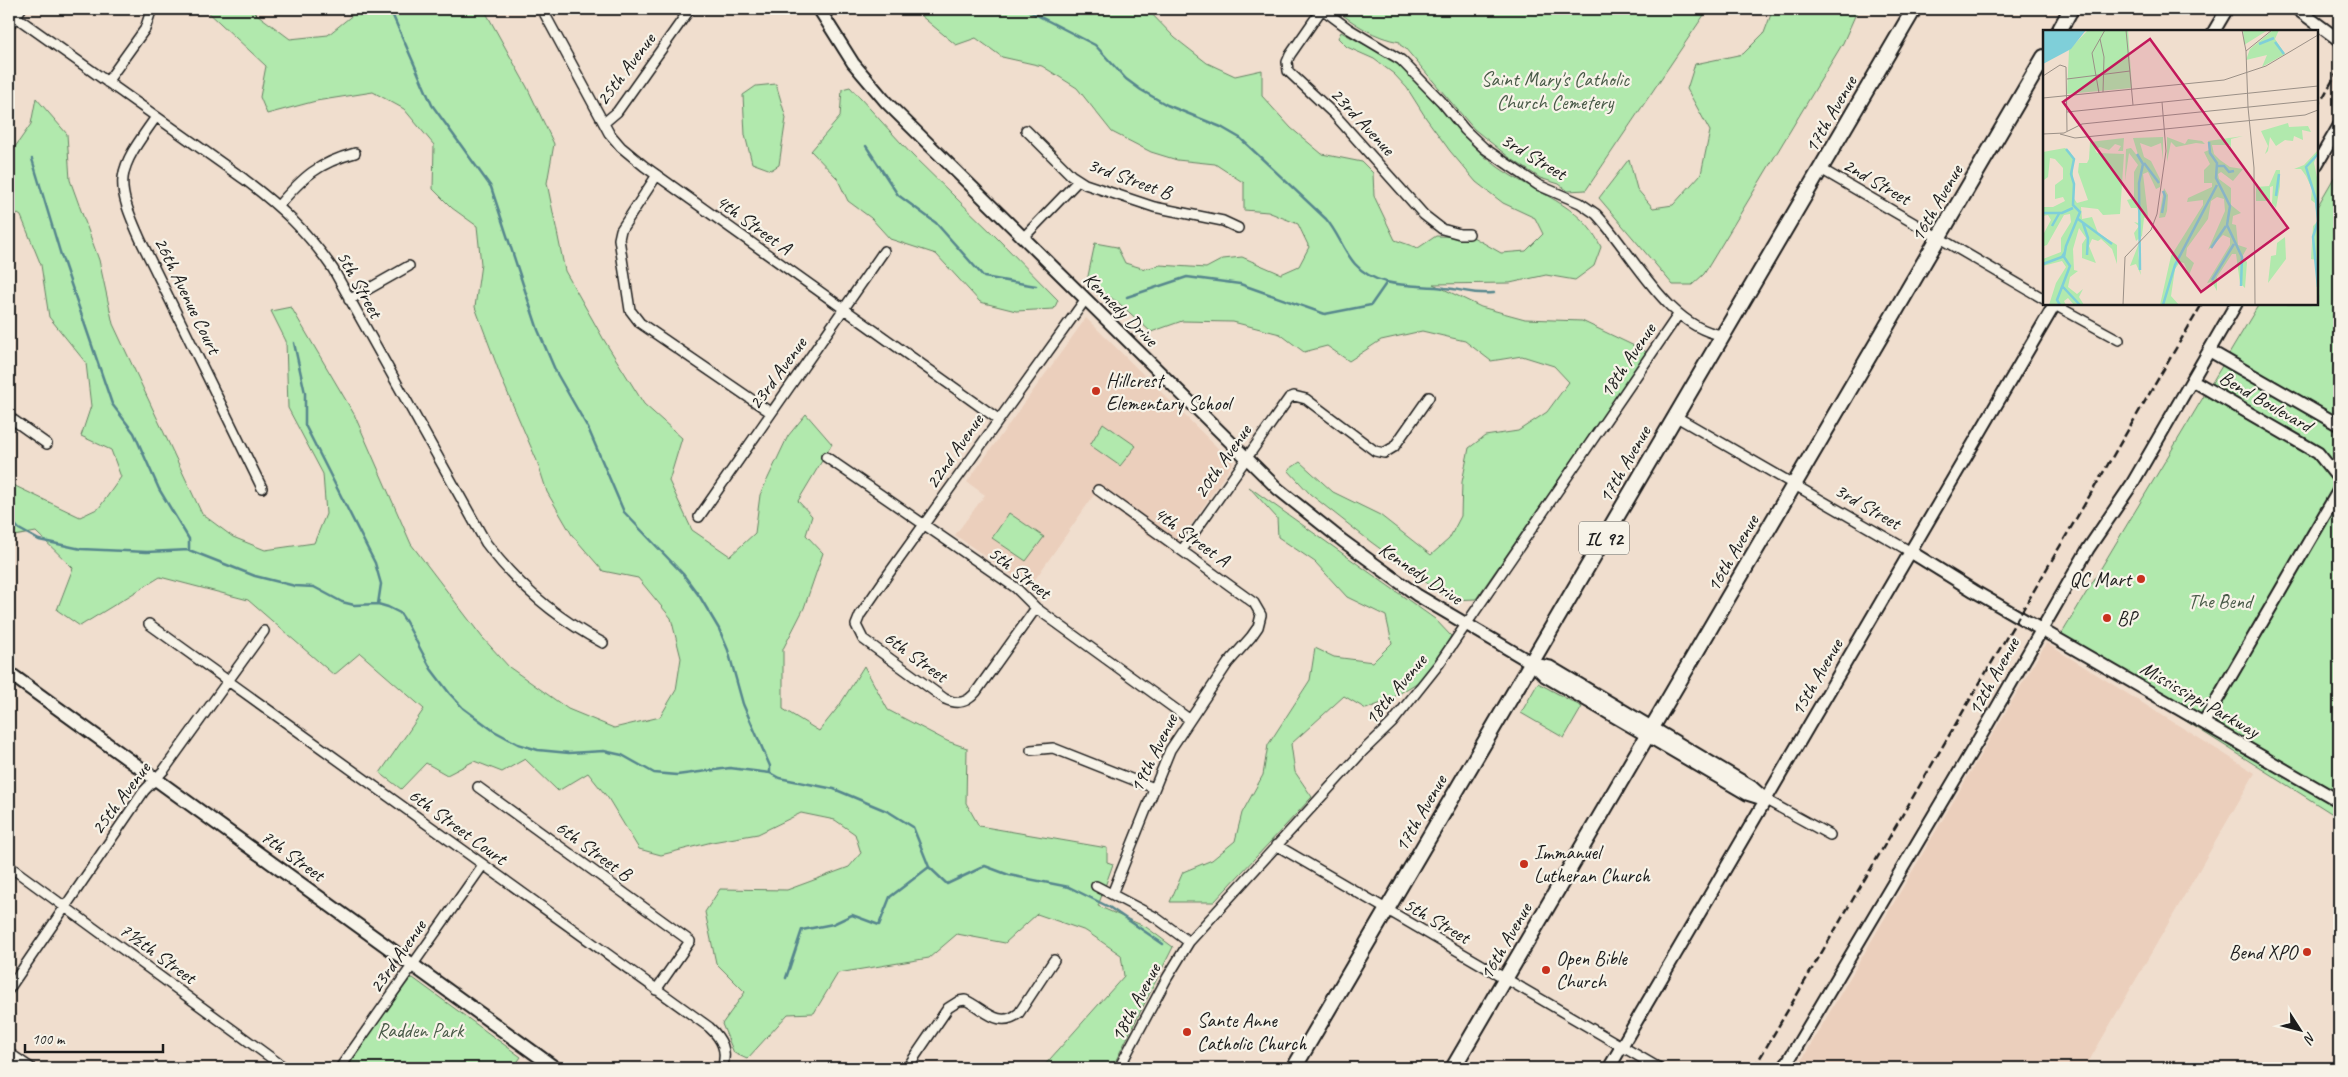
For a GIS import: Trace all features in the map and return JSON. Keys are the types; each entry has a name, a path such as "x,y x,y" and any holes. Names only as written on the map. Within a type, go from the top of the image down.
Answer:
{"main road":[{"name":"17th Avenue","path":"1294,1068 1914,9"},
{"path":"2060,30 2071,9"},
{"name":"16th Avenue","path":"1453,1068 2043,59"},
{"name":"7th Street","path":"9,674 555,1068"}],"street":[{"name":"25th Avenue","path":"604,123 618,112 690,9"},
{"name":"Kennedy Drive","path":"820,9 842,47 868,82 1085,300 1278,489 1343,541 1417,595 1532,663 1550,667 1747,794 1766,800 1830,835"},
{"name":"23rd Avenue","path":"1322,9 1290,55 1288,70 1334,114 1424,215 1442,230 1469,234"},
{"name":"3rd Street","path":"1322,9 1349,30 1401,60 1484,148 1538,185 1580,203 1596,214 1678,315 1700,329 1722,335"},
{"path":"2215,30 2227,9"},
{"path":"2297,9 2339,40"},
{"name":"4th Street A","path":"546,11 604,123 621,147 844,310 998,419"},
{"path":"9,26 15,12"},
{"name":"5th Street","path":"15,12 278,205 307,233 333,269 486,543 502,564 532,595 560,617 603,643"},
{"path":"108,82 145,29 150,14"},
{"name":"26th Avenue Court","path":"156,117 126,162 122,176 124,196 142,243 262,488"},
{"path":"2318,162 2339,126"},
{"name":"3rd Street B","path":"1026,130 1078,181 1170,212 1223,221 1238,228"},
{"path":"278,205 303,178 321,165 355,153"},
{"name":"2nd Street","path":"1821,169 2043,298"},
{"path":"657,175 621,230 619,239 630,310 635,319 770,412"},
{"path":"1023,238 1078,181"},
{"name":"23rd Avenue","path":"699,517 770,412 884,251"},
{"path":"349,300 409,266"},
{"name":"22nd Avenue","path":"856,625 860,615 924,524 1085,300"},
{"name":"15th Avenue","path":"1608,1068 1911,552 2051,305"},
{"name":"2nd Street","path":"2056,305 2119,340"},
{"name":"12th Avenue","path":"1784,1068 1978,740 2088,549 2132,484 2235,305"},
{"name":"18th Avenue","path":"1119,1068 1167,978 1189,942 1276,845 1392,723 1428,679 1678,315"},
{"name":"Bend Boulevard","path":"2210,351 2339,424"},
{"name":"Bend Boulevard","path":"2192,380 2318,453 2339,479"},
{"name":"20th Avenue","path":"1182,550 1285,402 1294,396 1306,399 1374,451 1384,454 1394,447 1429,398"},
{"name":"3rd Street","path":"1675,416 1911,552 2041,630"},
{"path":"9,417 47,444"},
{"name":"5th Street","path":"826,457 1016,588 1036,608 1189,719"},
{"name":"4th Street A","path":"1098,490 1254,603 1262,615"},
{"path":"2204,722 2339,490"},
{"name":"6th Street","path":"856,625 863,639 945,699 953,703 964,703 976,692 1036,608"},
{"name":"19th Avenue","path":"1112,894 1170,750 1228,663 1258,627 1262,615"},
{"name":"6th Street Court","path":"149,624 709,1028 719,1038 725,1054 722,1068"},
{"name":"Mississippi Parkway","path":"2041,630 2339,801"},
{"name":"25th Avenue","path":"9,989 144,790 155,779 264,631"},
{"path":"1031,750 1052,748 1154,788"},
{"name":"6th Street B","path":"478,787 690,941 656,990"},
{"name":"5th Street","path":"1276,845 1386,911 1659,1068"},
{"name":"23rd Avenue","path":"340,1068 411,964 483,865"},
{"name":"7½th Street","path":"9,866 285,1068"},
{"path":"1096,886 1155,917 1189,942"},
{"path":"907,1068 948,1008 954,1003 965,1000 996,1020 1013,1018 1019,1014 1054,960"},
{"path":"9,1053 30,1068"}],"shaded area":[{"name":"Hillcrest Elementary School","path":"1086,318 1233,463 1172,553 1094,495 1029,588 1024,581 1015,577 955,535 985,495 967,482"},
{"path":"2046,643 2255,773 2085,1068 1797,1068"}],"green space":[{"path":"205,9 250,9 290,39 328,35 360,9 484,9 527,87 554,144 547,183 565,271 604,340 644,404 682,438 669,481 692,530 730,556 755,533 760,495 788,436 806,414 832,444 798,501 812,516 806,535 823,553 804,608 783,649 783,709 819,731 839,706 864,666 888,710 947,741 967,748 966,803 979,826 1107,848 1107,862 1113,864 1098,906 1146,927 1173,947 1112,1068 1042,1068 1124,976 1121,955 1086,931 1037,914 1005,943 957,934 929,958 838,973 814,1013 788,1014 747,1059 734,1053 722,1024 745,992 716,963 705,912 720,889 787,890 849,867 861,853 855,834 835,820 801,813 758,834 712,842 661,855 639,849 608,798 588,773 558,791 525,759 502,772 474,761 447,775 426,763 401,789 380,773 424,709 360,653 334,675 248,600 160,577 80,626 57,610 73,568 36,532 9,537 9,483 80,517 99,508 121,477 111,450 81,436 91,406 86,363 49,317 41,265 21,216 9,208 9,148 15,147 31,124 36,98 67,134 70,180 99,260 113,324 202,514 233,537 265,550 314,543 326,514 323,474 288,408 286,341 271,311 291,307 354,414 411,544 482,637 509,667 568,709 614,728 660,717 676,690 681,658 671,618 638,578 603,571 572,535 547,492 537,461 503,382 475,307 481,264 477,226 452,208 433,189 434,145 404,109 373,92 316,101 267,114 260,97 266,66"},
{"path":"923,9 1147,9 1175,38 1207,63 1235,76 1262,70 1262,96 1291,128 1322,154 1362,162 1373,173 1374,196 1395,240 1418,248 1436,236 1473,237 1501,253 1526,251 1543,234 1535,218 1503,203 1476,182 1450,151 1407,88 1394,74 1374,59 1347,47 1338,38 1341,32 1384,55 1406,71 1485,157 1512,176 1570,210 1582,220 1593,232 1601,247 1594,266 1575,280 1546,275 1510,283 1433,284 1481,307 1525,319 1582,321 1647,352 1476,599 1450,600 1310,494 1288,470 1300,462 1333,492 1380,515 1431,555 1449,539 1461,516 1462,482 1469,448 1485,436 1518,431 1547,412 1569,382 1554,366 1522,356 1491,361 1465,341 1422,331 1381,340 1349,361 1327,346 1304,352 1280,334 1233,322 1182,321 1151,332 1120,304 1087,281 1095,243 1117,247 1125,263 1145,269 1160,265 1206,268 1223,259 1242,257 1281,274 1299,266 1309,247 1298,224 1268,212 1244,210 1244,183 1215,164 1177,160 1151,152 1112,132 1077,88 1042,66 1002,57 976,38 956,45 920,15"},
{"name":"Saint Mary's Catholic Church Cemetery","path":"1335,9 1708,9 1586,190 1568,191 1559,184 1540,178 1510,158 1474,129 1405,48 1400,45 1400,42 1365,30"},
{"path":"1773,9 1858,9 1843,43 1704,274 1692,285 1673,285 1599,198 1629,159 1637,189 1653,208 1673,205 1701,174 1710,131 1687,89 1695,64 1743,54 1764,33"},
{"path":"776,84 786,118 779,165 771,170 752,163 745,135 743,95 756,86"},
{"path":"850,87 912,155 1058,300 1054,309 1016,311 980,302 936,254 890,239 871,218 848,201 837,178 811,151 840,117 842,89"},
{"name":"The Bend","path":"2339,169 2339,818 2058,640 2258,305 2318,305 2318,205"},
{"path":"1103,423 1136,446 1120,466 1090,445"},
{"path":"1249,487 1435,619 1451,636 1428,676 1389,700 1366,709 1344,696 1291,744 1295,772 1312,797 1214,902 1170,902 1183,872 1212,860 1235,841 1242,813 1263,775 1268,745 1310,680 1315,648 1334,657 1373,662 1392,643 1386,616 1347,597 1315,562 1278,537 1277,518"},
{"path":"1009,513 1044,537 1026,561 992,538"},
{"path":"1538,683 1582,707 1564,738 1521,713"},
{"name":"Radden Park","path":"413,978 521,1057 513,1068 345,1068 410,979"}],"waterway":[{"path":"390,9 432,105 491,187 538,330 556,372 588,428 624,512 683,574 700,597 719,629 728,650 743,704 770,766 770,773"},
{"path":"1025,9 1095,45 1126,79 1141,90 1167,105 1221,127 1240,138 1326,219 1351,259 1364,272 1375,278 1397,284 1445,288 1475,293 1494,293"},
{"path":"866,146 898,195 936,223 984,277 1036,286"},
{"path":"32,159 60,252 112,404 134,433 159,489 189,539 189,550"},
{"path":"1127,297 1187,277 1240,284 1325,314 1371,305 1387,282"},
{"path":"294,343 305,393 305,425 375,563 381,584 378,604"},
{"path":"9,518 19,529 39,540 81,549 147,552 189,550 255,576 295,586 314,587 342,602 354,605 378,604 388,607 400,613 431,669 463,708 494,731 518,744 538,750 569,753 604,751 622,755 654,773 677,775 730,768 770,773 779,778 834,789 889,812 913,827 929,867 947,884 985,866 1009,875 1069,887 1109,907 1163,944"},
{"path":"786,978 802,930 833,924 852,915 879,925 890,897 929,867"}],"railway":[{"path":"2318,106 2339,69"},
{"path":"1754,1068 2201,305"}],"place":[{"name":"Hillcrest Elementary School","path":"1096,391"},
{"name":"QC Mart","path":"2141,579"},
{"name":"BP","path":"2107,618"},
{"name":"Immanuel Lutheran Church","path":"1524,864"},
{"name":"Bend XPO","path":"2307,952"},
{"name":"Open Bible Church","path":"1546,970"},
{"name":"Sante Anne Catholic Church","path":"1187,1032"}]}
